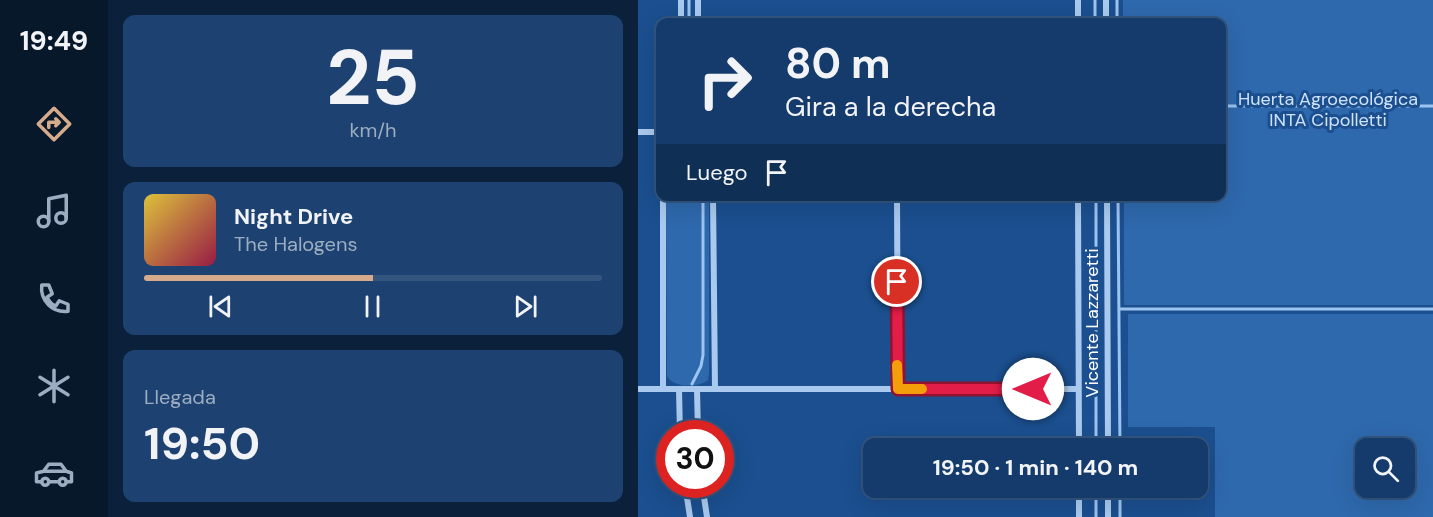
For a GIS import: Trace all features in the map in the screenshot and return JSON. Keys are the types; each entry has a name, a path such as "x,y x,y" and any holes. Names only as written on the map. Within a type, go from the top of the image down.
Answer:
{"street":[{"path":"681,0 681,18"},
{"path":"698,0 698,18"},
{"path":"1078,0 1078,18"},
{"path":"1106,0 1106,18"},
{"path":"638,132 656,132"},
{"path":"663,201 663,389"},
{"path":"713,201 715,389"},
{"path":"897,201 898,389"},
{"path":"1078,201 1079,438"},
{"name":"Vicente Lazzaretti","path":"1107,201 1108,438"},
{"path":"638,389 1078,389"},
{"path":"679,389 680,420"},
{"path":"697,389 698,420"},
{"path":"687,498 690,517"},
{"path":"704,498 707,517"},
{"path":"1079,498 1079,517"},
{"path":"1108,498 1108,517"}],"green space":[{"name":"Huerta Agroecológica INTA Cipolletti","path":"1123,0 1433,0 1433,305 1124,305 1124,201 1226,201 1226,18 1123,18"},
{"path":"666,201 709,201 708,380 704,383 686,386 675,383 667,376"},
{"path":"1128,314 1433,314 1433,517 1215,517 1215,427 1128,427"}],"waterway":[{"path":"689,0 689,18"},
{"path":"1095,0 1095,18"},
{"path":"1117,0 1117,18"},
{"path":"1226,106 1434,106"},
{"path":"692,384 701,366 703,355 703,201"},
{"path":"1096,201 1096,438"},
{"path":"1118,201 1120,438"},
{"path":"1119,309 1434,309"},
{"path":"1096,498 1096,517"},
{"path":"1120,498 1120,517"}],"slow traffic":[{"path":"897,365 898,389 922,389"}],"route":[{"path":"897,282 898,389 1033,389"}]}
